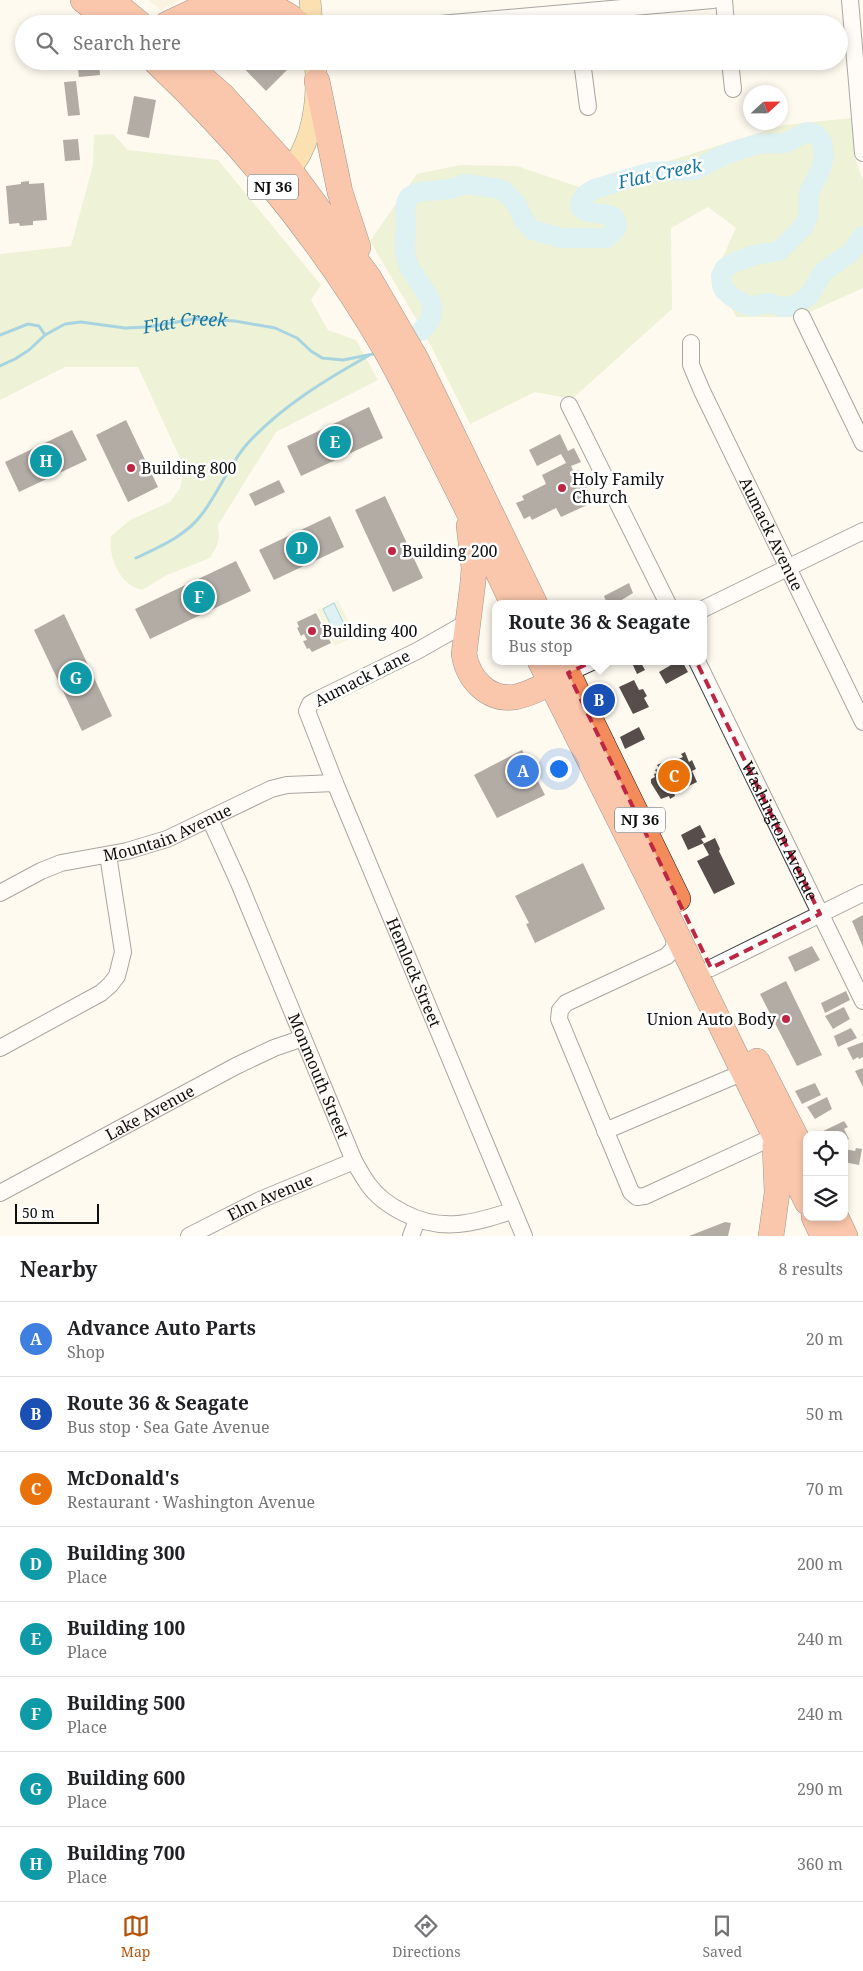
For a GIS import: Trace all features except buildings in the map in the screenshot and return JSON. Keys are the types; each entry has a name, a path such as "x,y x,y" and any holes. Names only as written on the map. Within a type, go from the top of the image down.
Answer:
{"highway":[{"path":"83,0 122,14"},
{"path":"186,15 218,0"},
{"path":"222,15 232,8 252,2 264,2 279,7 290,15"},
{"name":"NJ 36","path":"164,70 211,116 283,199 382,322 533,600"},
{"name":"NJ 36","path":"193,70 222,96 289,169 369,278 382,322"},
{"path":"210,70 222,96"},
{"path":"316,71 342,202 369,278"},
{"name":"NJ 36","path":"406,364 464,502 511,600"},
{"path":"464,502 474,568 464,654 472,677 484,690 496,696 514,697 555,669"},
{"name":"NJ 36","path":"555,669 675,930 803,1194"},
{"name":"NJ 36","path":"555,669 711,968 803,1151"},
{"path":"771,1236 777,1193 775,1136"},
{"path":"816,1221 823,1236"},
{"path":"838,1221 845,1236"}],"main road":[{"path":"310,0 311,15"},
{"path":"283,199 283,182 305,145 313,116 316,71"}],"street":[{"path":"600,15 713,0"},
{"path":"724,0 725,15"},
{"path":"850,0 860,84 863,152"},
{"path":"583,70 588,107"},
{"path":"731,70 732,89"},
{"path":"802,317 863,443"},
{"name":"Aumack Avenue","path":"690,343 691,365 702,391 863,722"},
{"path":"569,405 666,600"},
{"path":"707,607 863,531"},
{"name":"Aumack Lane","path":"308,707 315,701 417,651 468,622"},
{"name":"Aumack Lane","path":"417,651 434,644 443,643 453,645 464,654"},
{"path":"555,669 574,665"},
{"name":"Washington Avenue","path":"699,665 863,1001"},
{"name":"Hemlock Street","path":"308,707 308,716 335,783 524,1236"},
{"name":"Mountain Avenue","path":"0,893 41,871 61,863 108,855 167,839 280,786 335,783"},
{"name":"Monmouth Street","path":"210,819 239,883 354,1161 368,1185 395,1209 417,1220 436,1224 461,1225 512,1211"},
{"path":"0,1048 101,993 117,976 121,962 122,945 108,855"},
{"path":"711,968 863,893"},
{"path":"675,930 674,948 667,956 566,1003 560,1010 559,1019 630,1192 638,1197 645,1196 775,1136"},
{"name":"Lake Avenue","path":"0,1193 236,1066 274,1048 303,1038"},
{"path":"605,1131 744,1072"},
{"name":"Elm Avenue","path":"189,1236 246,1206 354,1161"},
{"path":"411,1236 417,1220"}],"highlighted area":[{"path":"677,622 820,914 711,968 568,673"}],"shaded area":[{"path":"148,0 180,0 161,10"}],"green space":[{"path":"851,118 855,158 863,180 863,288 799,317 736,317 715,274 736,228 708,207 671,228 672,309 572,399 535,392 470,424 425,334 370,241 417,174 460,165 517,166 582,188 768,130 788,130 788,125"},
{"path":"113,134 128,150 218,160 321,285 311,300 328,330 356,340 378,380 276,432 218,525 219,537 210,558 167,575 142,590 127,583 117,569 111,553 111,536 130,520 170,502 180,488 185,469 138,367 65,367 0,400 0,254 71,246 93,165 94,135"},
{"path":"338,600 356,636 335,646 317,610"}],"water":[{"path":"334,603 345,626 334,631 323,609"}],"waterway":[{"name":"Flat Creek","path":"421,331 429,322 432,313 431,304 411,270 405,248 406,204 409,197 418,192 450,189 465,184 496,188 504,191 517,205 525,222 532,230 562,238 607,238 616,229 615,218 606,214 588,212 580,207 580,203 585,195 594,189 651,172 695,170 724,155 758,144 785,143 808,132 817,135 822,142 824,156 821,169 809,192 808,216 804,226 779,251 755,255 735,262 725,268 721,276 722,286 732,297 747,305 768,303 782,307 793,306 809,296 823,272 851,252 863,236"},
{"name":"Flat Creek","path":"0,366 29,350 45,335 65,324 81,322 125,328 148,327 194,319 235,321 275,328 297,338 322,358 343,360 373,354"},
{"path":"0,335 28,324 39,326 45,335"},
{"path":"136,558 172,540 196,522 241,451 261,430 289,406 368,356"}],"place":[{"name":"Building 100","path":"335,442"},
{"name":"Building 700","path":"46,461"},
{"name":"Building 800","path":"131,468"},
{"name":"Holy Family Church","path":"562,488"},
{"name":"Building 300","path":"302,548"},
{"name":"Building 200","path":"392,551"},
{"name":"Building 500","path":"199,597"},
{"name":"Building 400","path":"312,631"},
{"name":"Building 600","path":"76,678"},
{"name":"Route 36 & Seagate","path":"599,700"},
{"name":"Advance Auto Parts","path":"523,771"},
{"name":"McDonald's","path":"674,776"},
{"name":"Union Auto Body","path":"786,1019"}]}
